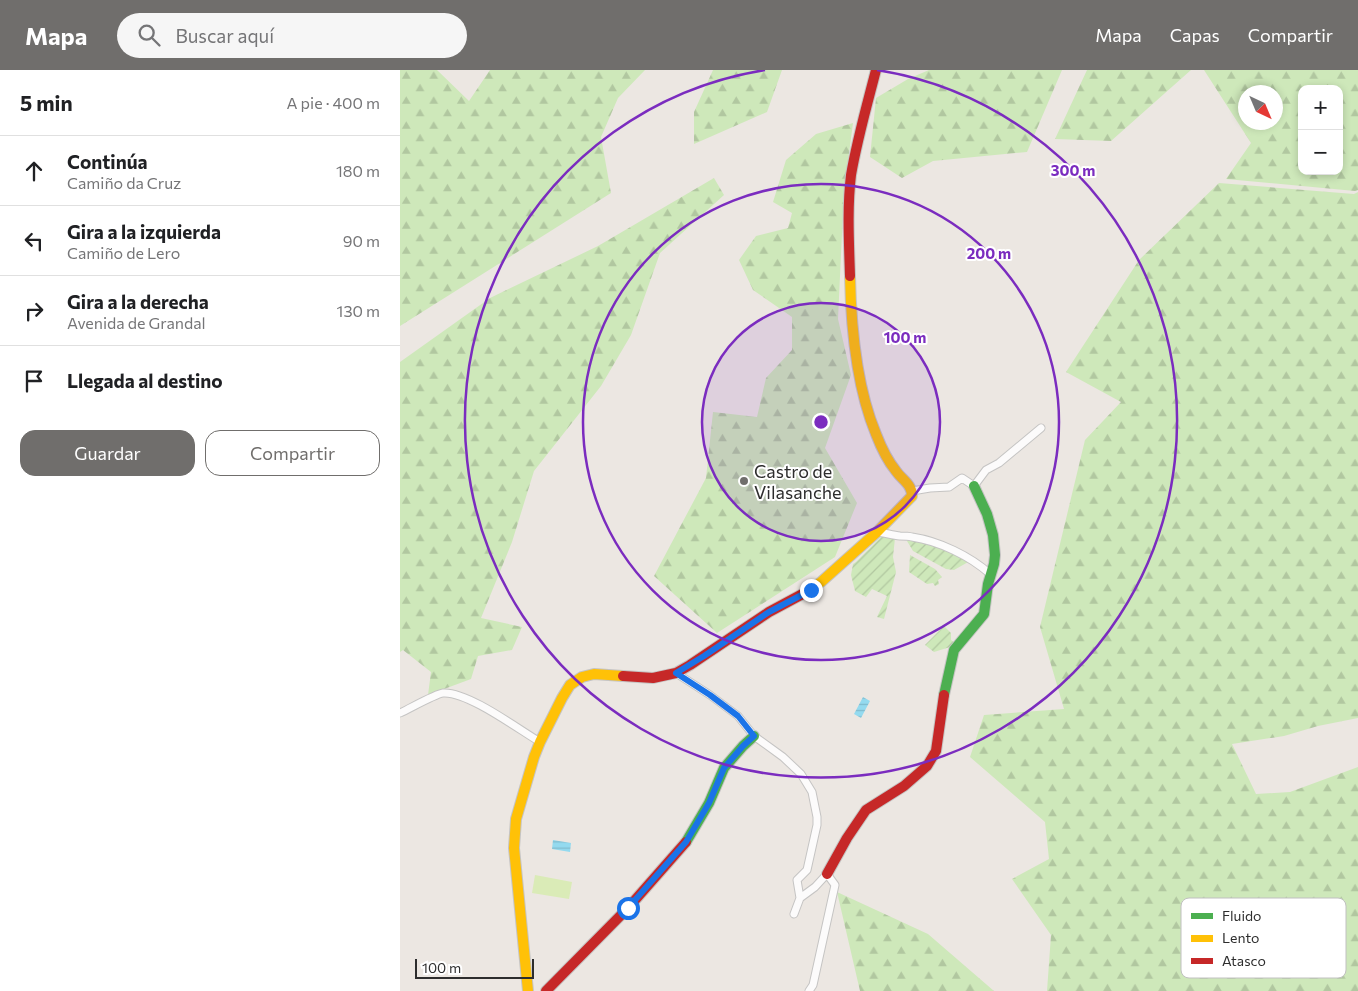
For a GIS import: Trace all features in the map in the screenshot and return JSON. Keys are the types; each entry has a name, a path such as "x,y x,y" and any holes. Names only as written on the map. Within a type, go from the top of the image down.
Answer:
{"street":[{"path":"528,991 514,848 516,819 534,757 566,691 575,681 582,677 602,674 653,678 676,673 769,612 816,586 877,532 910,498 912,491 891,463 870,419 853,332 849,260 849,206 852,167 876,70"},
{"path":"974,486 986,470 999,463 1041,428"},
{"path":"800,898 815,887 827,874 847,838 866,810 904,786 927,766 933,757 936,751 942,706 954,650 984,614 990,574 994,564 994,544 985,507 974,486 962,478 949,487 912,491"},
{"path":"877,532 912,536 935,543 966,556 990,574"},
{"path":"676,673 738,716 754,736 783,757 801,774 812,792 817,825 807,870 797,880 800,898 794,914"},
{"path":"400,713 441,693 457,695 473,701 540,742"},
{"path":"546,991 628,908 686,842 709,803 724,768 754,736"},
{"path":"809,991 813,985 835,885 827,874"}],"green space":[{"path":"400,70 437,70 469,101 490,70 645,70 618,98 601,137 611,193 400,326"},
{"path":"713,70 782,70 767,112 694,144 694,112"},
{"path":"929,70 1062,70 1027,152 933,161 902,178 870,157 876,98 908,79"},
{"path":"1087,70 1191,70 1111,141 1055,139"},
{"path":"1204,70 1358,70 1358,190 1226,179 1251,143 1243,130 1283,130 1283,85 1238,85 1238,123"},
{"path":"853,123 844,191 838,319 851,375 825,448 857,503 835,557 717,633 654,576 706,478 713,412 757,417 766,378 792,350 792,317 753,290 739,260 756,236 788,228 792,213 773,202 786,160 816,134"},
{"path":"714,178 724,195 660,253 631,335 601,386 534,471 512,542 481,618 522,627 512,650 478,656 471,679 428,695 431,672 403,650 400,652 400,362 490,298 598,246"},
{"path":"1219,183 1354,194 1358,192 1358,718 1318,726 1284,736 1232,744 1256,794 1290,792 1358,767 1358,991 1047,991 1051,935 1012,879 1049,859 1045,822 970,757 984,715 1064,709 1040,627 1085,440 1121,402 1066,372 1139,260"},
{"path":"883,535 895,538 893,557 896,572 884,619 877,617 887,596 872,589 866,597 855,591 851,575 853,564"},
{"path":"909,539 940,548 970,561 954,570 946,569 913,551 907,541"},
{"path":"910,555 935,569 942,577 938,580 939,584 935,586 933,583 927,584 909,572"},
{"path":"944,626 951,633 951,640 955,643 950,647 934,652 925,645"},
{"path":"535,875 572,882 569,899 532,893"},
{"path":"837,892 928,934 994,991 860,991"}],"water":[{"path":"863,697 870,701 861,718 854,714"},
{"path":"553,840 571,843 570,852 552,849"}],"traffic: fast":[{"path":"944,695 954,650 984,614 988,584 994,564 993,535 987,514 974,486"},
{"path":"686,842 709,803 724,768 754,736"}],"traffic: slow":[{"path":"810,590 877,532 912,496 909,485 898,474 882,449 869,416 859,376 853,336 850,276"},
{"path":"528,991 514,848 516,819 534,757 570,685 582,677 594,674 623,676"}],"traffic: jam":[{"path":"850,276 849,213 851,175 876,70"},
{"path":"623,676 653,678 676,673 769,612 810,590"},
{"path":"827,874 847,838 866,810 904,786 927,766 936,751 944,695"},
{"path":"546,991 628,908 686,842"}],"place":[{"name":"Castro de Vilasanche","path":"744,481"}],"route":[{"path":"628,908 686,842 709,803 724,768 754,736 738,716 676,673 769,612 811,590"}]}
